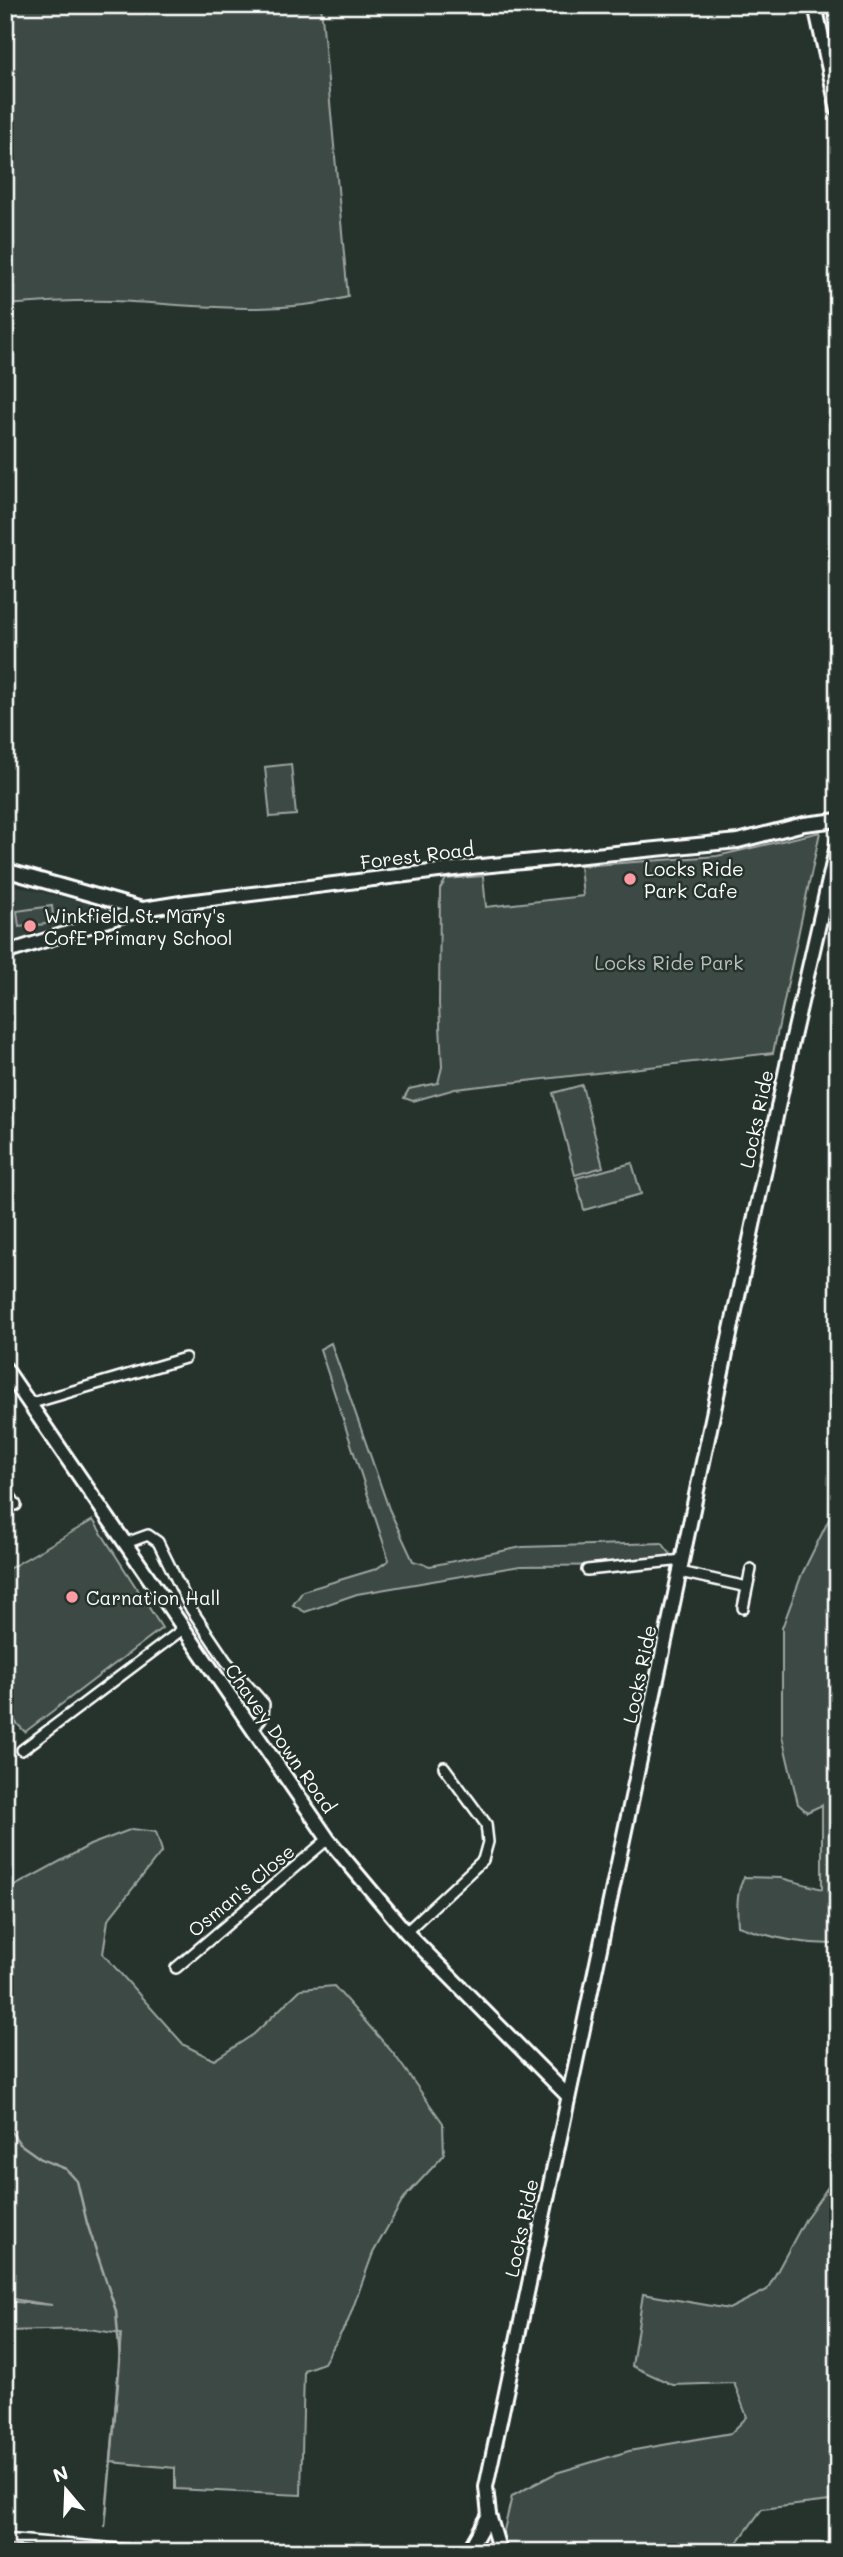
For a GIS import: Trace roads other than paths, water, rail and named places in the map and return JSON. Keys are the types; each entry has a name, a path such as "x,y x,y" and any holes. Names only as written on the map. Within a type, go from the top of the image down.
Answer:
{"main road":[{"path":"815,5 838,111"},
{"name":"Forest Road","path":"5,953 142,909 471,867 738,841 804,824 838,820"},
{"name":"Locks Ride","path":"500,2552 489,2515 486,2487 838,841"},
{"path":"5,870 142,909"},
{"name":"Chavey Down Road","path":"5,1368 328,1839 406,1932 568,2096"},
{"path":"468,2552 489,2515"}],"street":[{"path":"29,1404 185,1358"},
{"path":"5,1488 16,1505"},
{"path":"126,1543 148,1535 159,1542 191,1609 226,1661 264,1704 263,1716 252,1730"},
{"path":"587,1570 681,1566 747,1587"},
{"path":"743,1608 751,1569"},
{"path":"22,1750 183,1629"},
{"path":"406,1932 483,1860 488,1842 486,1824 444,1767"},
{"name":"Osman's Close","path":"176,1968 328,1839"},
{"path":"5,2539 59,2548 153,2552"}],"waterway":[{"path":"5,2124 20,2144 41,2159 66,2169 77,2181 87,2223 116,2311 120,2360 105,2526"}],"place":[{"name":"Locks Ride Park Cafe","path":"630,879"},
{"name":"Winkfield St. Mary's CofE Primary School","path":"30,926"},
{"name":"Carnation Hall","path":"72,1597"}],"park label":[{"name":"Locks Ride Park","path":"669,962"}]}
